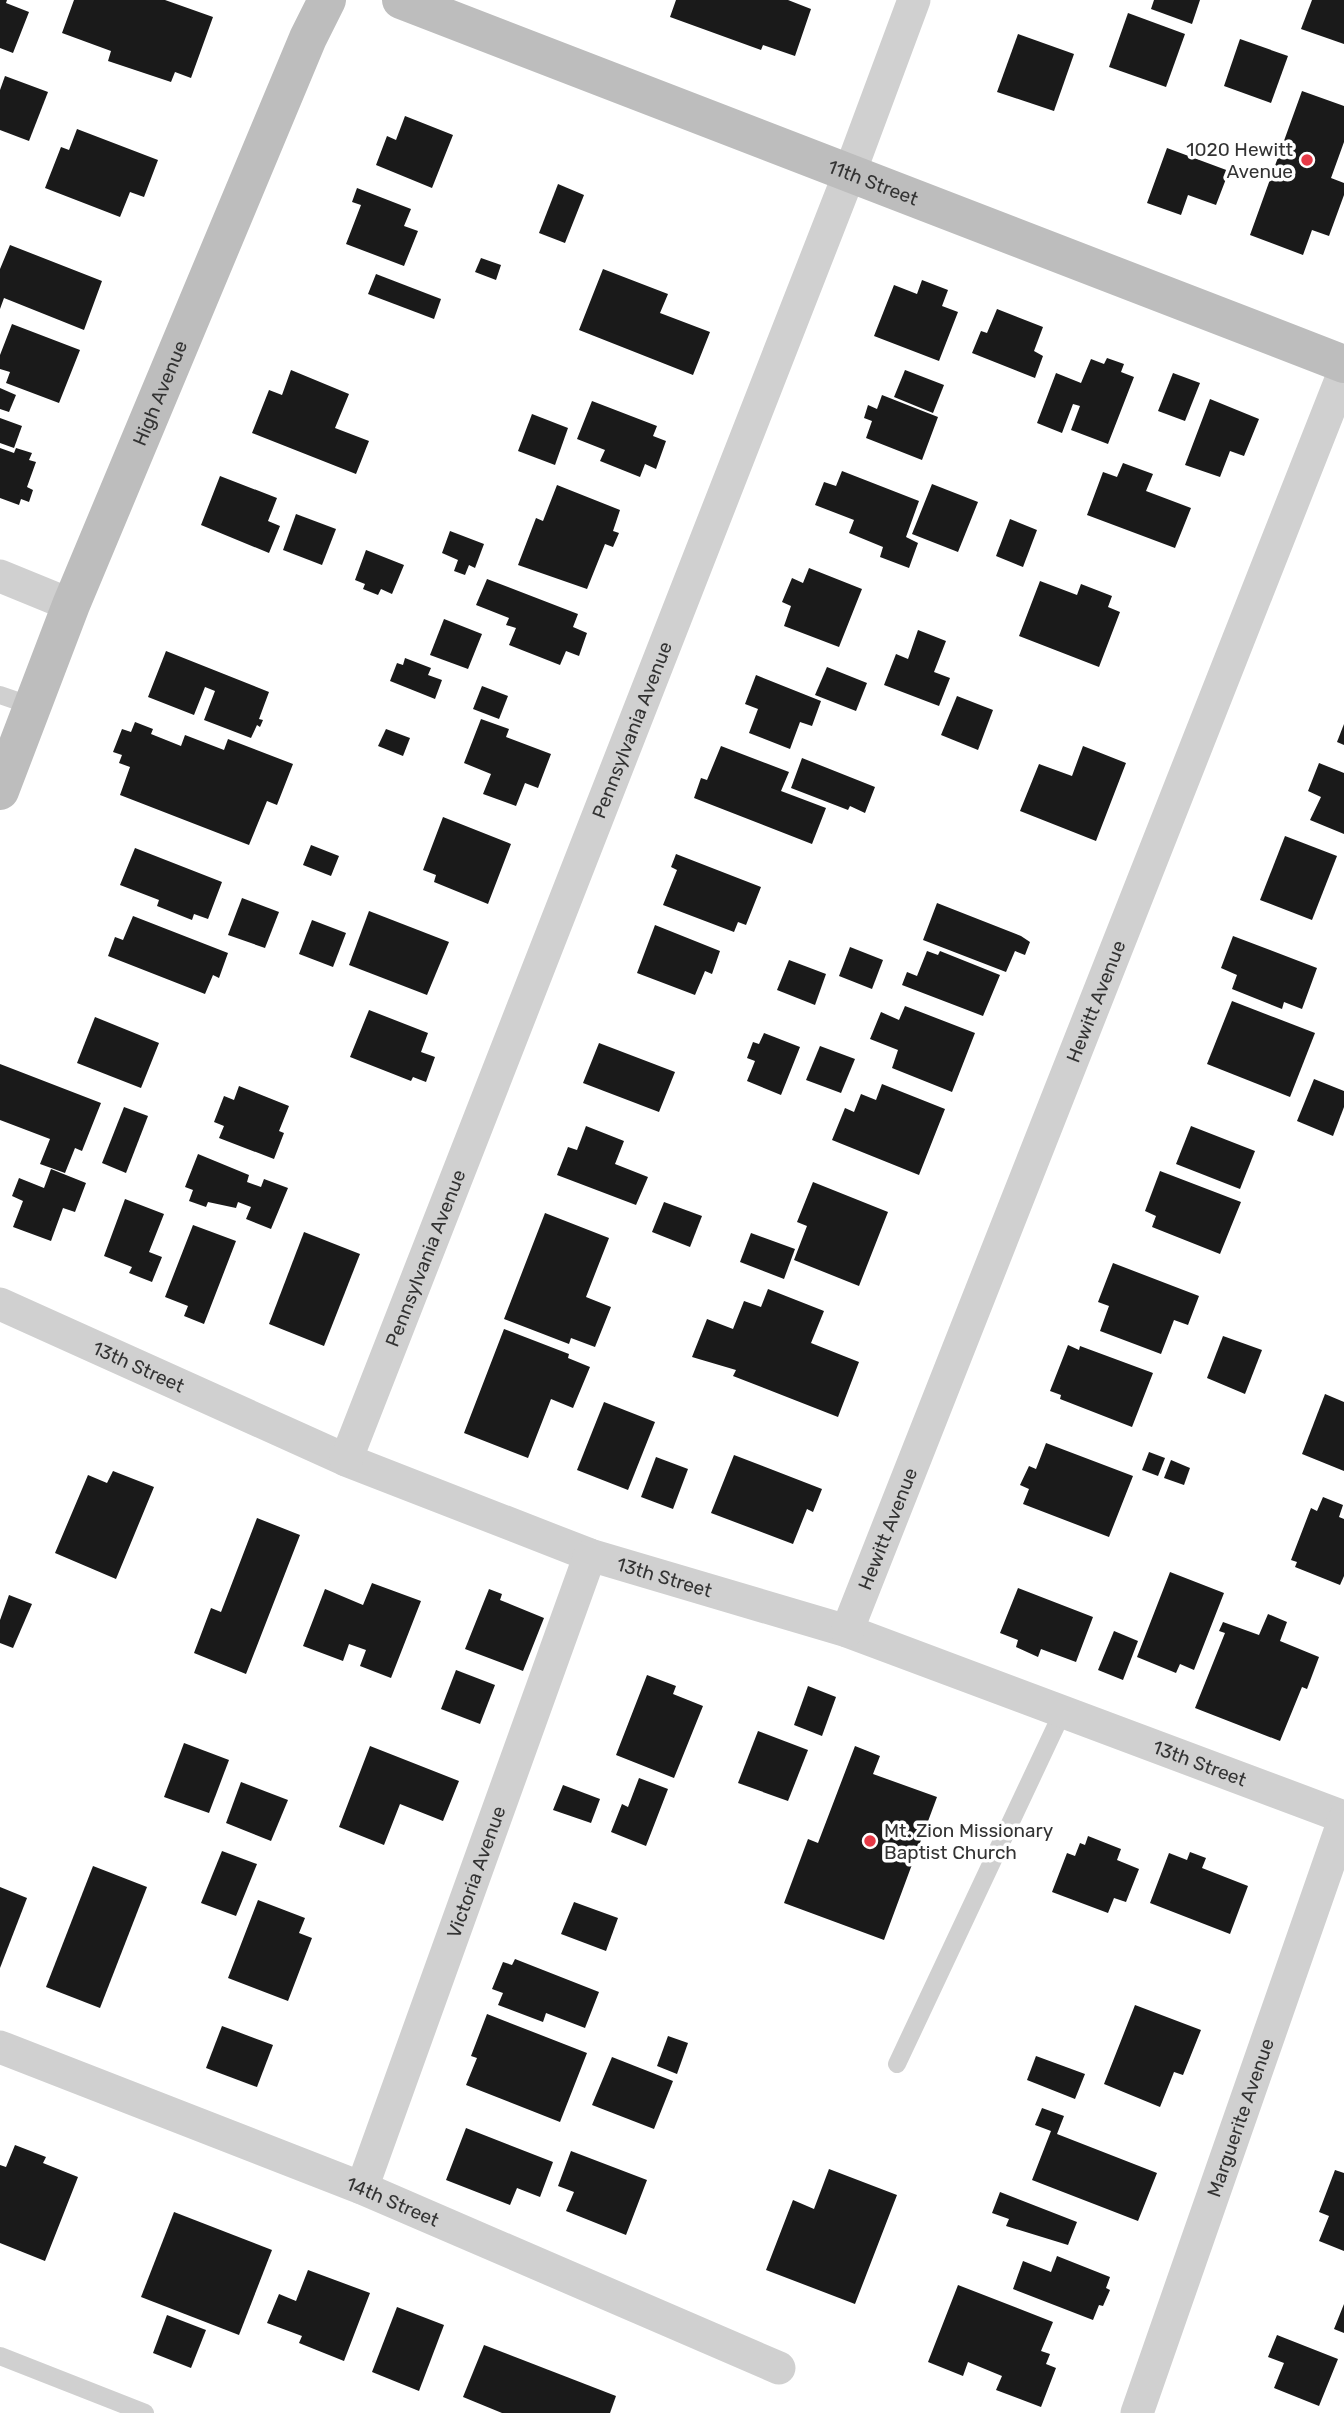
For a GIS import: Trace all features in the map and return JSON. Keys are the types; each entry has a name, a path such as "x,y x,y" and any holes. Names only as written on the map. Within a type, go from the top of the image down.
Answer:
{"main road":[{"name":"High Avenue","path":"0,791 16,700 71,604 308,38 327,0"},
{"name":"11th Street","path":"401,0 1344,364"}],"street":[{"name":"Pennsylvania Avenue","path":"346,1460 850,172 914,0"},
{"name":"Hewitt Avenue","path":"847,1631 1344,372"},
{"path":"0,576 71,604"},
{"name":"13th Street","path":"0,1304 346,1460 590,1555 847,1631 1344,1819"},
{"name":"Victoria Avenue","path":"362,2188 590,1555"},
{"name":"Marguerite Avenue","path":"1137,2413 1344,1819"},
{"name":"14th Street","path":"0,2047 362,2188 779,2368"}],"lane":[{"path":"897,2064 1063,1711"},
{"path":"0,2356 145,2413"}],"building":[{"path":"0,0 7,0 6,3 29,12 13,53 0,48"},
{"path":"74,0 165,0 213,17 191,78 175,72 171,82 108,61 111,51 62,33"},
{"path":"676,0 788,0 811,9 795,56 763,45 761,50 670,17"},
{"path":"1154,0 1200,0 1192,24 1151,9"},
{"path":"1312,0 1344,0 1344,44 1301,29"},
{"path":"1128,13 1185,34 1166,87 1109,67"},
{"path":"1018,34 1074,54 1054,111 997,92"},
{"path":"1240,39 1288,56 1271,103 1224,86"},
{"path":"5,76 48,92 29,141 0,130 0,90"},
{"name":"1020 Hewitt Avenue","path":"1302,91 1344,106 1344,142 1331,178 1344,183 1344,195 1329,236 1312,230 1303,255 1250,235"},
{"path":"405,116 453,135 432,188 376,165 387,136 396,140"},
{"path":"77,129 158,160 144,197 130,192 120,217 45,188 61,147 69,150"},
{"path":"1167,148 1229,171 1216,205 1188,195 1181,215 1147,203"},
{"path":"558,184 584,195 565,243 539,233"},
{"path":"357,188 411,209 404,226 418,231 404,266 346,244 361,205 352,202"},
{"path":"10,245 102,281 84,330 4,298 0,309 0,269"},
{"path":"481,258 501,265 496,280 475,272"},
{"path":"603,269 668,294 660,313 710,332 693,375 579,330"},
{"path":"376,274 441,299 434,319 368,294"},
{"path":"922,280 948,290 942,306 958,312 939,361 874,336 894,285 917,294"},
{"path":"997,309 1043,327 1034,351 1043,356 1035,378 972,353 981,331 987,333"},
{"path":"12,324 80,350 59,403 6,383 10,372 0,369 0,355"},
{"path":"1107,358 1124,364 1121,372 1134,377 1108,444 1071,430 1080,406 1073,404 1062,433 1037,423 1056,373 1081,383 1091,359 1104,364"},
{"path":"291,370 349,394 335,428 369,441 356,474 252,433 269,390 282,395"},
{"path":"905,370 944,385 933,413 894,397"},
{"path":"1173,373 1200,383 1185,421 1158,411"},
{"path":"0,388 16,395 9,412 0,409"},
{"path":"882,395 938,417 922,460 866,438 872,421 864,418 868,405 877,409"},
{"path":"1210,399 1259,419 1244,456 1230,451 1220,477 1185,465"},
{"path":"592,401 657,426 653,436 666,441 656,469 645,464 640,477 600,461 605,450 577,439"},
{"path":"532,414 568,428 555,465 518,451"},
{"path":"0,418 22,426 14,448 0,443"},
{"path":"0,448 14,453 16,448 32,453 29,460 36,462 27,487 33,490 29,502 21,499 19,505 0,498"},
{"path":"1123,463 1153,474 1146,491 1191,508 1175,548 1087,515 1103,472 1117,477"},
{"path":"842,471 919,501 906,537 918,543 909,568 880,557 883,547 849,533 854,520 815,505 824,482 836,486"},
{"path":"220,476 277,498 268,521 280,526 269,553 201,525"},
{"path":"932,484 978,502 958,552 912,534"},
{"path":"557,485 620,510 613,531 619,533 613,547 605,544 587,589 518,565 536,518 543,521"},
{"path":"296,514 336,529 322,565 283,550"},
{"path":"1010,519 1037,530 1023,567 996,556"},
{"path":"450,531 484,544 475,568 469,565 465,575 454,571 458,560 442,553"},
{"path":"366,550 404,565 392,594 381,589 378,595 363,589 365,584 355,580"},
{"path":"809,568 862,589 839,647 784,626 791,606 782,602 792,578 803,583"},
{"path":"487,579 578,614 573,627 587,633 579,656 566,651 560,665 509,645 516,628 506,625 509,618 476,605"},
{"path":"1040,581 1077,595 1081,584 1112,596 1108,607 1120,612 1099,667 1019,636"},
{"path":"444,619 482,634 468,669 430,655"},
{"path":"918,630 946,641 934,672 950,678 939,706 884,685 896,654 908,659"},
{"path":"166,651 269,692 259,719 263,720 260,727 257,725 251,738 204,720 215,691 205,687 194,715 148,697"},
{"path":"405,658 431,668 428,675 442,680 435,699 390,681 397,663 403,665"},
{"path":"827,667 867,683 856,711 815,695"},
{"path":"756,675 821,701 812,726 800,722 790,749 749,733 758,709 745,704"},
{"path":"482,686 508,696 499,719 473,709"},
{"path":"957,696 993,710 978,750 941,735"},
{"path":"481,719 509,729 506,737 551,754 538,788 525,783 516,806 483,794 491,774 464,763"},
{"path":"135,722 153,729 151,734 181,746 185,735 224,750 228,739 293,764 277,805 267,801 249,845 120,795 130,767 119,763 122,755 113,752 122,729 131,732"},
{"path":"1344,724 1344,745 1337,742"},
{"path":"386,729 410,738 403,756 378,746"},
{"path":"721,746 789,772 781,791 826,808 812,844 694,798 701,778 707,780"},
{"path":"1083,746 1126,763 1096,841 1020,811 1039,764 1072,776"},
{"path":"802,758 875,787 865,813 850,806 848,810 791,788"},
{"path":"1319,763 1344,773 1344,834 1310,820 1321,797 1308,791"},
{"path":"443,817 511,844 488,904 434,882 436,875 423,870"},
{"path":"1285,836 1337,856 1312,920 1260,900"},
{"path":"311,845 339,856 331,876 303,865"},
{"path":"135,848 222,882 208,919 194,914 192,920 157,906 159,900 120,885"},
{"path":"676,854 761,887 746,925 738,922 734,932 663,905 677,870 671,867"},
{"path":"242,898 279,912 265,948 228,935"},
{"path":"937,903 1021,936 1030,942 1025,955 1015,951 1006,972 923,940"},
{"path":"369,911 449,942 427,995 349,965"},
{"path":"133,916 228,953 219,978 213,975 205,994 108,956 115,937 123,940"},
{"path":"312,920 346,933 333,967 299,954"},
{"path":"655,925 720,951 712,974 705,971 695,995 637,973"},
{"path":"1233,936 1317,968 1302,1009 1284,1002 1282,1009 1232,989 1237,975 1221,968"},
{"path":"850,947 883,960 872,989 839,976"},
{"path":"927,951 938,955 940,951 1000,975 983,1016 902,985 907,972 917,976"},
{"path":"789,960 826,974 815,1005 777,990"},
{"path":"1232,1001 1315,1033 1290,1097 1207,1064"},
{"path":"905,1006 975,1033 952,1092 892,1068 898,1050 870,1039 881,1012 899,1020"},
{"path":"369,1010 428,1033 421,1052 435,1057 426,1082 413,1077 411,1081 350,1057"},
{"path":"95,1017 159,1043 141,1088 77,1063"},
{"path":"764,1033 800,1047 781,1095 747,1081 755,1061 747,1058 753,1042 759,1044"},
{"path":"599,1043 675,1072 659,1112 583,1083"},
{"path":"820,1046 855,1059 841,1093 806,1080"},
{"path":"0,1064 101,1103 82,1151 75,1148 65,1173 40,1164 50,1139 0,1120"},
{"path":"1314,1079 1344,1091 1344,1107 1333,1136 1297,1121"},
{"path":"882,1084 945,1109 919,1175 832,1140 845,1108 854,1112 861,1094 876,1100"},
{"path":"239,1086 289,1106 279,1131 284,1133 274,1159 219,1138 224,1126 214,1122 224,1096 234,1100"},
{"path":"124,1107 148,1116 126,1173 102,1163"},
{"path":"586,1126 624,1141 615,1164 648,1177 636,1205 557,1175 568,1147 577,1150"},
{"path":"1191,1126 1255,1151 1240,1189 1176,1164"},
{"path":"198,1154 249,1175 247,1182 261,1187 264,1179 288,1188 271,1229 246,1219 251,1207 238,1202 236,1208 208,1202 206,1207 189,1201 193,1190 185,1187"},
{"path":"51,1169 86,1183 75,1212 63,1208 51,1241 13,1227 23,1201 12,1196 19,1178 44,1188"},
{"path":"1160,1171 1241,1202 1220,1254 1152,1227 1156,1216 1145,1211"},
{"path":"813,1182 888,1212 859,1286 794,1260 807,1226 797,1222"},
{"path":"125,1199 164,1214 149,1252 162,1257 152,1282 129,1273 132,1267 104,1256"},
{"path":"664,1202 702,1216 690,1247 652,1232"},
{"path":"545,1213 609,1238 586,1297 611,1307 595,1347 571,1338 569,1344 504,1319"},
{"path":"193,1225 236,1241 204,1324 184,1316 188,1306 165,1297"},
{"path":"304,1232 360,1254 324,1346 269,1324"},
{"path":"751,1233 795,1249 784,1279 740,1262"},
{"path":"1113,1263 1199,1296 1188,1325 1174,1320 1161,1354 1100,1331 1109,1306 1098,1302"},
{"path":"768,1289 824,1311 811,1343 859,1362 838,1417 733,1376 736,1370 692,1357 707,1319 733,1329 744,1301 761,1307"},
{"path":"504,1329 569,1354 568,1358 590,1367 573,1408 551,1399 528,1458 464,1433"},
{"path":"1223,1336 1262,1350 1245,1394 1207,1378"},
{"path":"1068,1345 1079,1350 1080,1346 1153,1373 1132,1427 1060,1399 1061,1395 1050,1391"},
{"path":"1325,1394 1344,1402 1344,1471 1302,1454"},
{"path":"604,1402 655,1422 628,1490 577,1470"},
{"path":"1046,1443 1133,1476 1109,1537 1023,1504 1029,1489 1020,1485 1029,1466 1036,1469"},
{"path":"1149,1452 1165,1458 1158,1476 1142,1470"},
{"path":"734,1455 822,1489 813,1512 807,1509 793,1544 711,1513"},
{"path":"656,1457 688,1469 673,1509 641,1497"},
{"path":"1171,1460 1190,1468 1184,1485 1164,1478"},
{"path":"113,1471 154,1487 116,1579 55,1553 88,1475 107,1483"},
{"path":"1323,1497 1343,1505 1339,1517 1344,1519 1344,1576 1340,1585 1295,1567 1297,1562 1291,1560 1311,1508 1317,1511"},
{"path":"257,1518 300,1535 246,1674 194,1653 211,1608 221,1612"},
{"path":"1170,1572 1224,1593 1194,1670 1180,1664 1176,1673 1137,1657"},
{"path":"372,1583 421,1601 391,1678 360,1666 366,1650 349,1644 343,1661 303,1646 325,1589 363,1605"},
{"path":"1018,1588 1093,1617 1076,1662 1041,1649 1038,1657 1016,1647 1018,1640 1000,1633"},
{"path":"489,1589 502,1594 500,1600 544,1618 523,1671 465,1649"},
{"path":"9,1595 32,1604 13,1648 0,1643 0,1620"},
{"path":"1268,1614 1287,1622 1280,1641 1319,1657 1307,1689 1302,1687 1280,1741 1195,1708 1225,1633 1219,1631 1223,1622 1259,1635"},
{"path":"1114,1631 1138,1641 1123,1680 1098,1670"},
{"path":"456,1670 495,1685 480,1724 441,1709"},
{"path":"647,1675 676,1686 673,1694 703,1706 674,1778 616,1755"},
{"path":"808,1686 836,1697 822,1736 794,1725"},
{"path":"758,1731 808,1750 788,1801 738,1783"},
{"path":"184,1743 229,1760 209,1813 164,1797"},
{"path":"370,1746 459,1781 443,1821 400,1804 384,1845 339,1827"},
{"name":"Mt. Zion Missionary Baptist Church","path":"855,1746 880,1756 873,1774 937,1797 884,1940 784,1903 808,1839 818,1843"},
{"path":"639,1778 668,1789 646,1846 611,1832 622,1804 628,1807"},
{"path":"241,1782 288,1800 271,1841 226,1823"},
{"path":"563,1785 600,1799 591,1823 553,1810"},
{"path":"1088,1836 1121,1849 1117,1860 1139,1869 1126,1902 1114,1898 1108,1913 1052,1892 1067,1853 1075,1856 1080,1843 1085,1845"},
{"path":"222,1851 257,1864 236,1916 201,1903"},
{"path":"1190,1852 1206,1858 1202,1868 1248,1886 1230,1934 1150,1903 1169,1853 1187,1860"},
{"path":"93,1866 147,1887 100,2008 46,1987"},
{"path":"0,1887 27,1898 0,1968"},
{"path":"258,1900 305,1918 299,1933 312,1938 288,2001 228,1978"},
{"path":"574,1902 618,1918 606,1951 561,1934"},
{"path":"515,1959 599,1992 585,2028 546,2013 543,2022 498,2005 503,1993 492,1989 503,1962 512,1965"},
{"path":"1135,2005 1201,2030 1183,2075 1174,2072 1160,2107 1104,2084"},
{"path":"487,2014 587,2053 560,2122 466,2085 477,2058 471,2056"},
{"path":"222,2026 273,2045 257,2087 206,2068"},
{"path":"668,2036 688,2043 677,2074 657,2066"},
{"path":"1036,2056 1085,2074 1075,2099 1027,2080"},
{"path":"612,2057 673,2081 654,2129 592,2105"},
{"path":"1042,2108 1064,2116 1057,2134 1157,2173 1138,2221 1032,2180 1051,2131 1035,2125"},
{"path":"466,2128 553,2162 540,2197 517,2188 510,2205 446,2180"},
{"path":"15,2145 46,2157 43,2163 78,2177 45,2261 0,2243 0,2165 6,2167"},
{"path":"571,2151 647,2180 626,2235 566,2211 574,2192 558,2186"},
{"path":"829,2169 897,2195 855,2304 766,2270 793,2200 814,2209"},
{"path":"1335,2170 1344,2173 1344,2251 1319,2241 1329,2216 1319,2212"},
{"path":"1000,2192 1077,2222 1068,2245 1006,2226 1009,2219 992,2213"},
{"path":"174,2212 272,2250 239,2335 141,2297"},
{"path":"1057,2256 1110,2277 1106,2288 1110,2290 1103,2306 1099,2305 1093,2320 1013,2289 1023,2261 1051,2272"},
{"path":"308,2270 370,2293 344,2361 299,2343 302,2336 267,2323 279,2294 296,2301"},
{"path":"958,2285 1053,2322 1041,2351 1050,2354 1046,2364 1056,2368 1041,2407 996,2390 1002,2376 968,2362 963,2376 928,2362"},
{"path":"1344,2304 1344,2333 1334,2329"},
{"path":"397,2307 444,2325 419,2391 372,2372"},
{"path":"167,2315 206,2330 191,2368 153,2353"},
{"path":"1277,2335 1338,2359 1319,2406 1274,2388 1284,2363 1268,2357"},
{"path":"484,2345 616,2396 610,2413 502,2413 463,2397"}],"place":[{"name":"1020 Hewitt Avenue","path":"1307,160"},
{"name":"Mt. Zion Missionary Baptist Church","path":"870,1841"}]}
